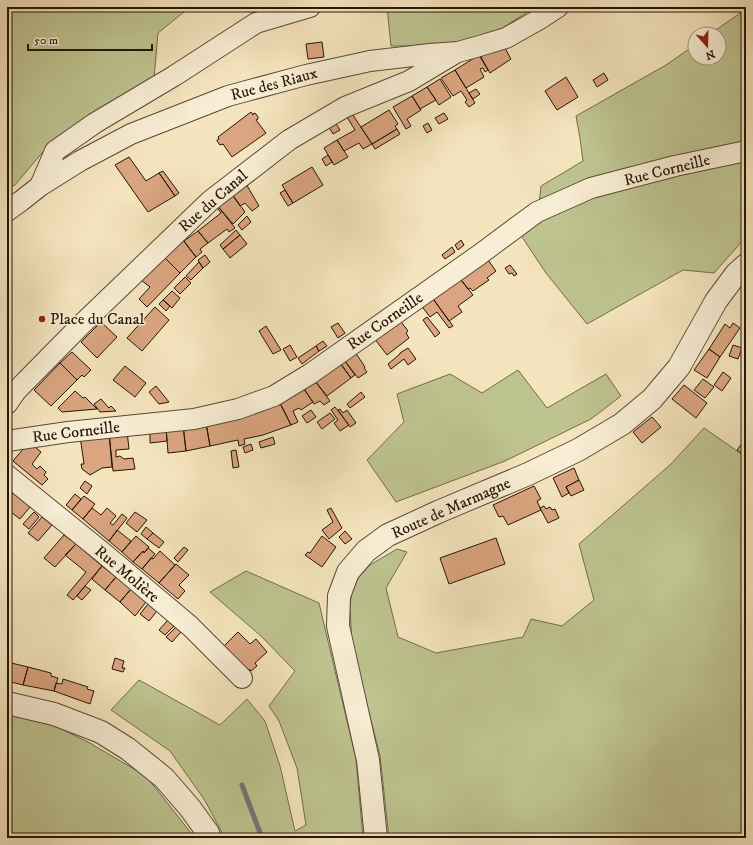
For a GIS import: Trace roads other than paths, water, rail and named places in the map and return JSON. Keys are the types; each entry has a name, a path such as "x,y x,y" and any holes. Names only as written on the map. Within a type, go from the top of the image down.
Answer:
{"street":[{"path":"40,186 55,151 95,123 174,76 256,23 310,7"},
{"name":"Rue des Riaux","path":"7,211 40,186 80,161 131,134 228,96 306,75 370,61 458,52 506,38 558,7"},
{"name":"Rue du Canal","path":"7,404 16,391 210,200 289,140 345,107 409,81 458,52"},
{"name":"Rue Corneille","path":"7,441 68,432 194,419 238,409 274,396 310,374 479,255 537,212 591,188 675,166 746,151"},
{"name":"Route de Marmagne","path":"376,838 368,760 338,626 339,596 348,572 366,551 388,535 528,474 578,450 622,424 652,399 679,367 716,301 736,274 746,265"},
{"name":"Rue Molière","path":"7,475 190,626 242,678"},
{"path":"7,703 54,714 101,732 128,749 164,778 190,808 210,838"}],"waterway":[{"path":"242,785 262,838"}],"place":[{"name":"Place du Canal","path":"42,319"}]}
